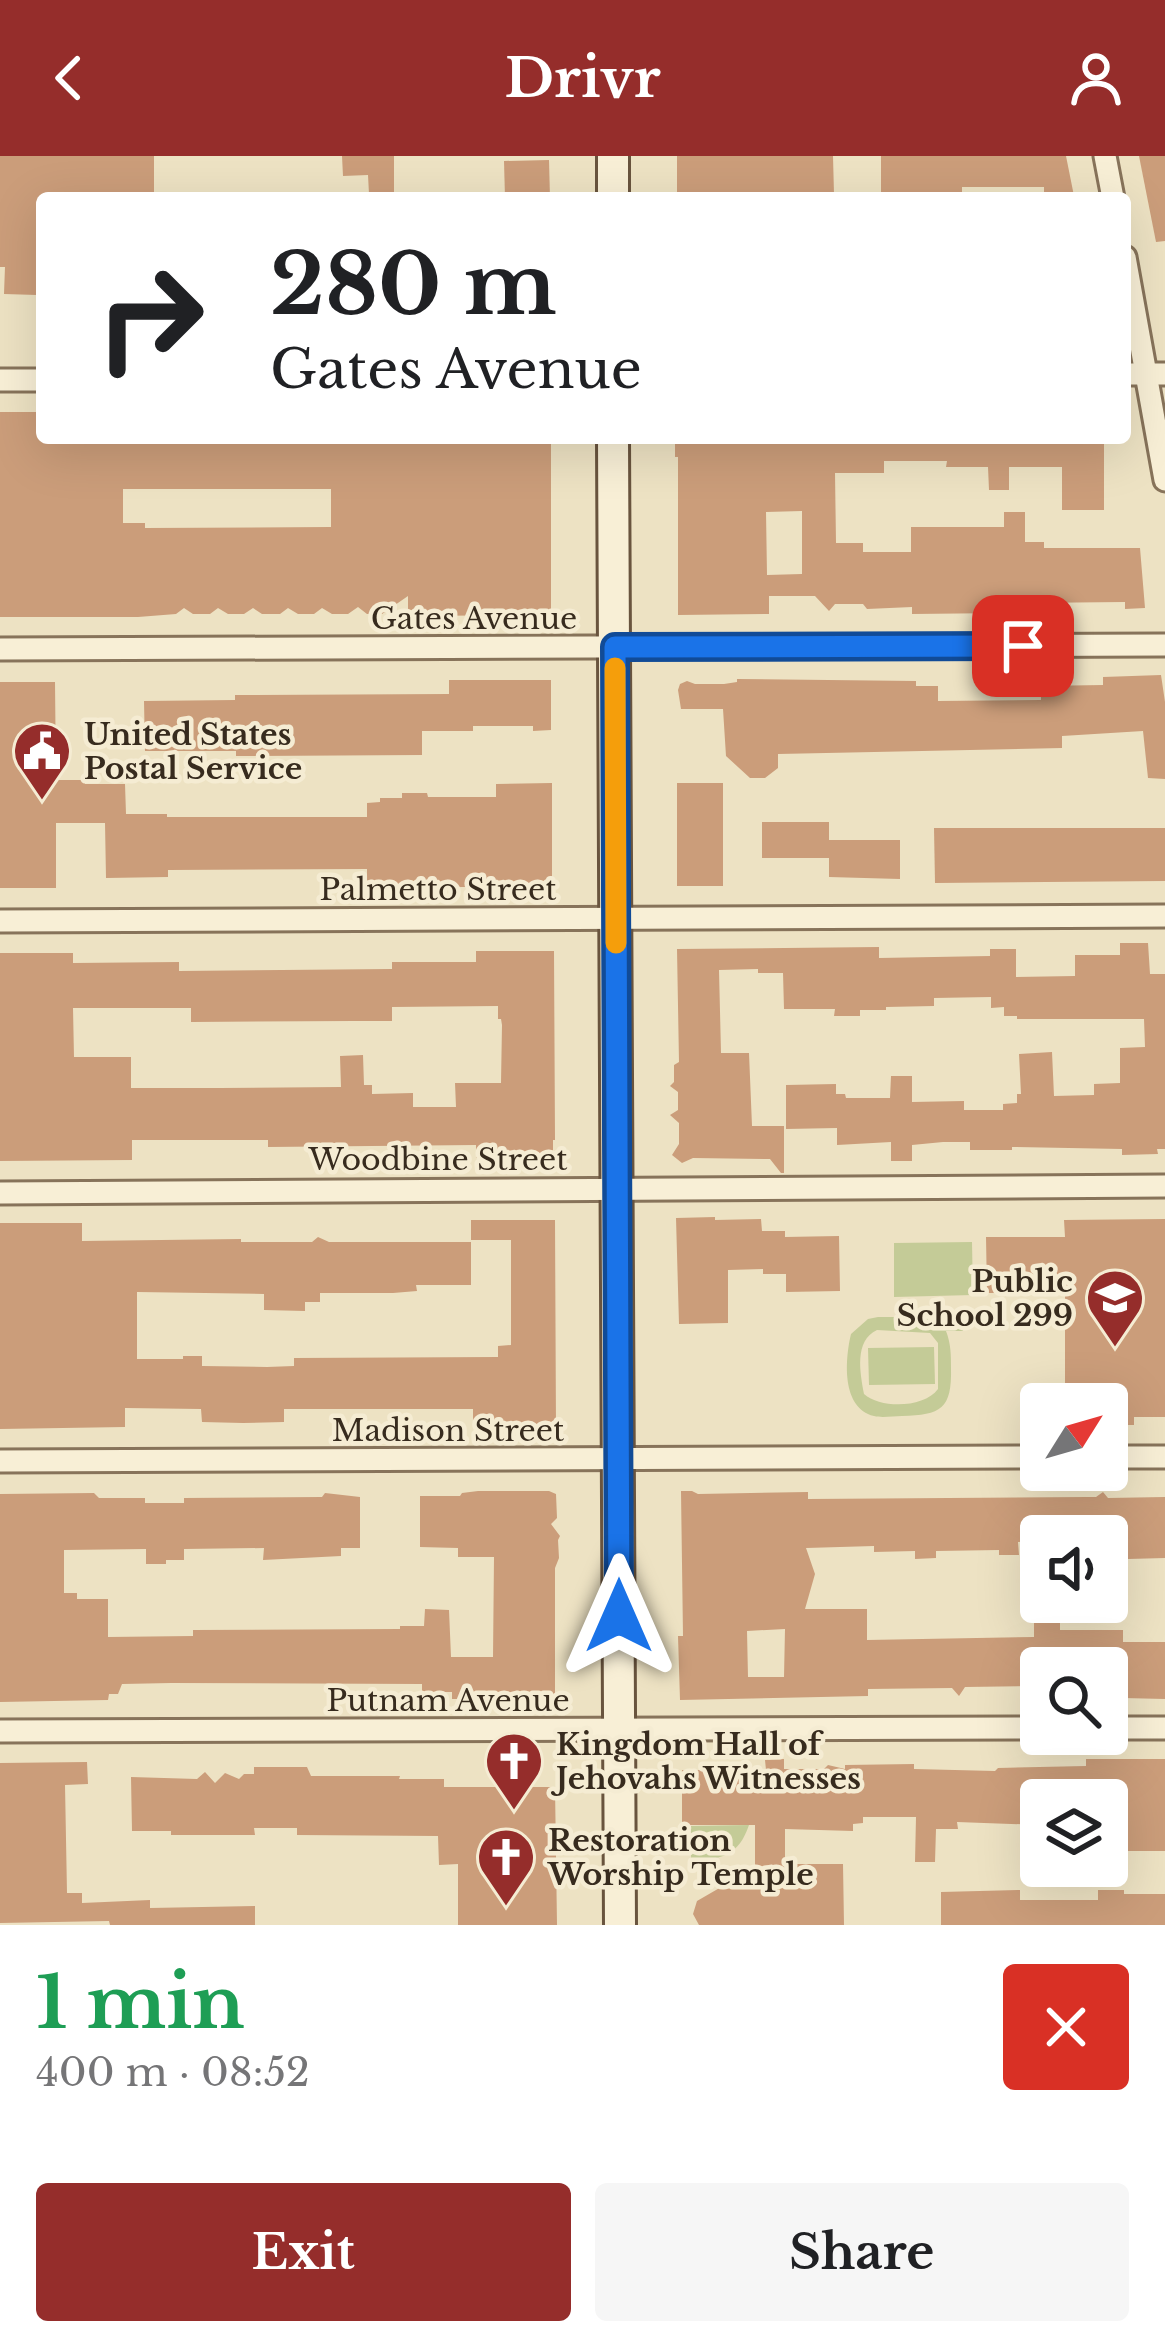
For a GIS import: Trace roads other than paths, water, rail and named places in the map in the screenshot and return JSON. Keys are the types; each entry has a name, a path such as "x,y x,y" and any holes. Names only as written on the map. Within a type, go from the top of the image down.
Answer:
{"main road":[{"path":"613,156 613,192"},
{"path":"613,444 620,1925"}],"street":[{"path":"1105,156 1112,192"},
{"path":"1131,290 1165,480"},
{"path":"0,380 36,380"},
{"name":"Gates Avenue","path":"0,649 1165,645"},
{"name":"Palmetto Street","path":"0,921 1165,916"},
{"name":"Woodbine Street","path":"0,1193 1165,1186"},
{"name":"Madison Street","path":"0,1461 1020,1457"},
{"path":"1128,1457 1165,1457"},
{"name":"Putnam Avenue","path":"0,1731 1020,1728"},
{"path":"1128,1728 1165,1728"}],"place":[{"name":"United States Postal Service","path":"42,802"},
{"name":"Public School 299","path":"1115,1349"},
{"name":"Kingdom Hall of Jehovahs Witnesses","path":"514,1812"},
{"name":"Restoration Worship Temple","path":"506,1908"}]}
